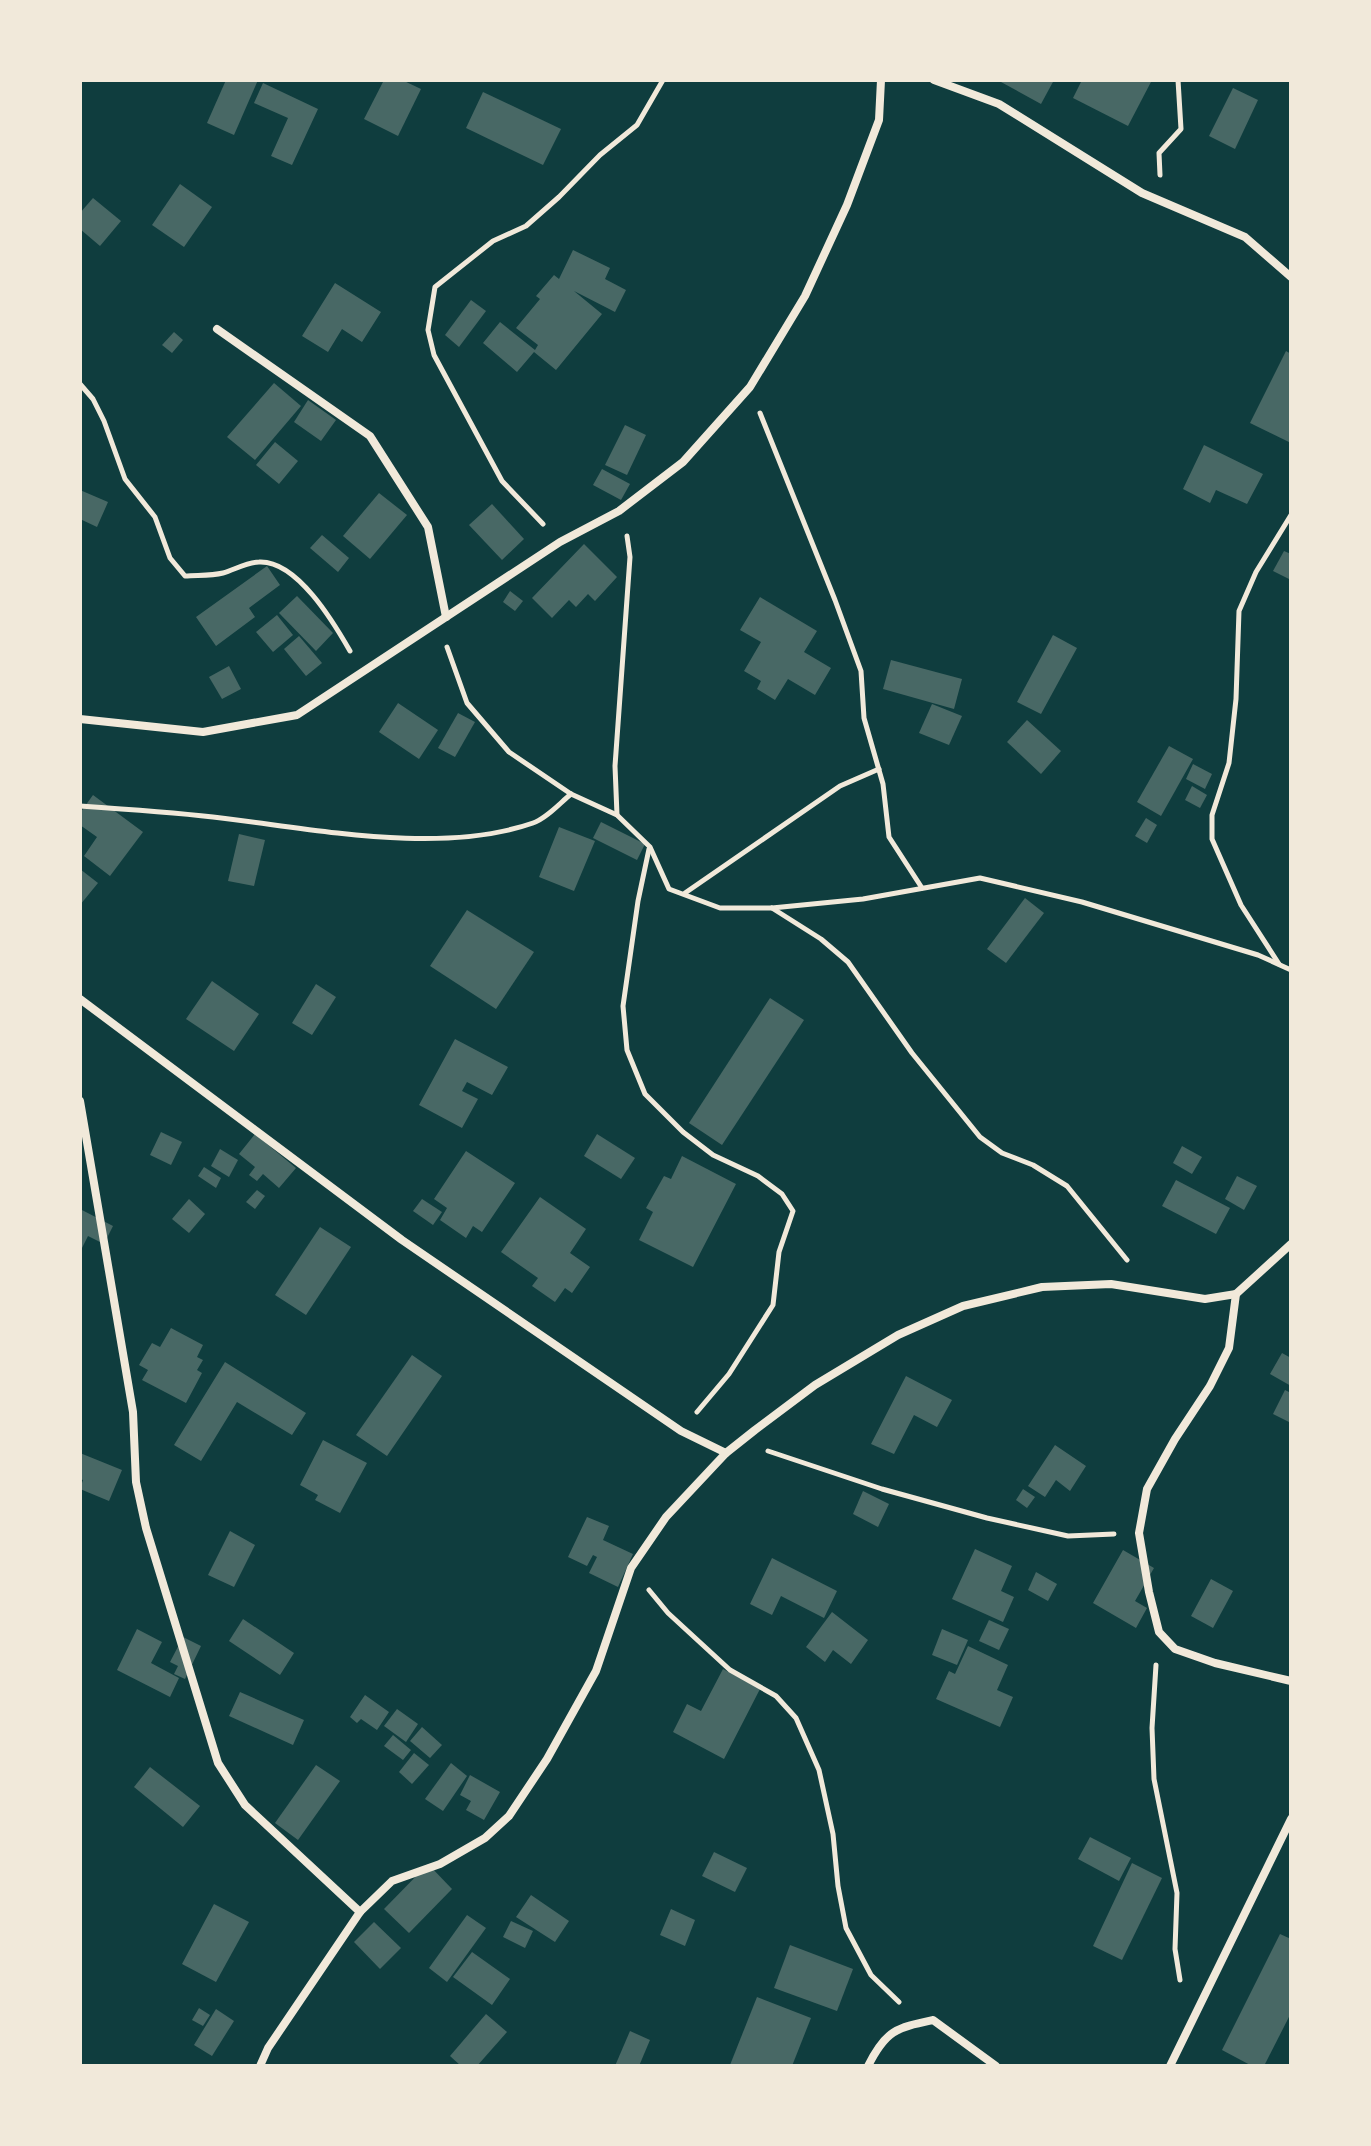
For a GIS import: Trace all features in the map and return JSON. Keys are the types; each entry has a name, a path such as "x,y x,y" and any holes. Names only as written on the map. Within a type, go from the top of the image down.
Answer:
{"street":[{"path":"80,719 203,732 297,715 560,542 623,508 683,462 750,387 805,296 847,205 879,120 881,80"},
{"path":"934,80 999,104 1142,193 1245,237 1291,277"},
{"path":"217,329 370,436 428,527 442,620"},
{"path":"80,999 402,1240 681,1431 726,1453"},
{"path":"80,1101 133,1412 136,1482 146,1528 218,1763 245,1805 360,1912"},
{"path":"260,2066 268,2048 360,1912 392,1881 440,1864 485,1838 509,1816 547,1759 596,1671 631,1568 666,1517 726,1453 815,1385 898,1335 963,1306 1042,1287 1111,1284 1205,1299 1236,1294 1291,1244"},
{"path":"1236,1294 1229,1348 1210,1386 1147,1489 1139,1533 1159,1632 1175,1649 1215,1663 1291,1681"},
{"path":"1170,2066 1291,1819"},
{"path":"868,2066 878,2046 900,2026 933,2020 996,2066"}],"path":[{"path":"560,542 502,481 434,355 428,330 429,312 435,287 493,241 526,226 600,155 637,125 663,80"},
{"path":"1161,201 1159,153 1181,129 1178,80"},
{"path":"80,384 93,399 104,421 125,479 155,517 170,558 185,576 220,574 259,562 276,565 303,585 327,611 363,673"},
{"path":"750,387 861,671 864,718 879,769 889,837 922,888"},
{"path":"617,815 615,766 630,557 623,508"},
{"path":"1280,965 1241,905 1212,839 1212,815 1229,763 1236,699 1239,611 1256,572 1291,515"},
{"path":"442,620 467,703 509,752 571,794 617,815 650,847 669,889 720,908 772,908 863,899 980,878 1082,902 1258,955 1291,970"},
{"path":"684,894 840,786 879,769"},
{"path":"80,806 413,838 477,837 537,822 571,794"},
{"path":"650,847 638,901 623,1006 627,1050 645,1094 683,1132 713,1155 758,1176 782,1194 793,1211 779,1252 773,1305 729,1374 681,1431"},
{"path":"772,908 821,939 848,962 912,1053 980,1137 1002,1153 1033,1165 1067,1186 1154,1291"},
{"path":"741,1442 882,1489 1068,1536 1139,1533"},
{"path":"631,1568 668,1613 730,1670 776,1696 796,1718 819,1770 833,1834 846,1928 871,1975 920,2022"},
{"path":"1159,1632 1152,1728 1154,1779 1177,1893 1175,1949 1188,2029"}],"building":[{"path":"226,80 258,80 234,135 207,123"},
{"path":"384,80 402,80 421,89 398,136 364,119"},
{"path":"1002,80 1054,80 1041,104"},
{"path":"1082,80 1152,80 1128,126 1073,98"},
{"path":"263,83 318,109 292,165 271,156 288,118 254,103"},
{"path":"1233,88 1258,100 1235,149 1209,136"},
{"path":"483,92 561,129 543,165 466,128"},
{"path":"180,184 212,207 184,247 152,225"},
{"path":"93,198 121,221 100,246 80,229 80,213"},
{"path":"573,250 610,268 605,279 626,290 615,312 574,291 602,314 556,370 534,352 517,372 483,343 500,322 535,350 538,345 516,328 540,299 536,296 554,275 559,279"},
{"path":"335,283 381,312 362,342 342,329 328,352 302,336"},
{"path":"471,300 486,311 459,347 445,335"},
{"path":"174,332 183,340 172,353 162,345"},
{"path":"1286,351 1291,354 1291,443 1250,423"},
{"path":"274,383 301,406 255,460 227,437"},
{"path":"308,400 336,420 321,441 294,422"},
{"path":"625,425 646,435 627,475 605,465"},
{"path":"275,442 298,461 279,484 256,465"},
{"path":"1204,445 1263,474 1247,504 1216,490 1210,503 1183,489"},
{"path":"602,469 630,484 621,500 593,485"},
{"path":"80,490 108,502 97,527 80,519"},
{"path":"379,493 407,515 370,559 343,536"},
{"path":"492,504 524,539 502,560 469,525"},
{"path":"322,535 349,558 338,572 310,548"},
{"path":"584,544 617,577 595,601 588,594 576,607 569,600 552,618 532,598"},
{"path":"1284,551 1291,554 1291,580 1273,571"},
{"path":"267,566 280,585 249,608 255,617 216,646 196,617"},
{"path":"510,591 523,601 515,611 503,602"},
{"path":"297,596 333,633 316,651 279,613"},
{"path":"760,597 817,631 804,652 831,668 815,695 788,679 775,700 757,689 761,681 744,671 761,642 740,630"},
{"path":"277,615 293,635 273,652 256,632"},
{"path":"1053,635 1077,648 1041,714 1017,702"},
{"path":"299,636 322,663 306,676 284,649"},
{"path":"891,660 962,679 954,709 883,689"},
{"path":"229,666 241,689 222,699 209,677"},
{"path":"398,703 438,730 419,759 379,732"},
{"path":"932,704 962,716 949,745 919,733"},
{"path":"458,713 475,722 455,757 438,748"},
{"path":"1027,720 1061,751 1041,774 1007,742"},
{"path":"1169,746 1193,759 1161,816 1137,802"},
{"path":"1193,764 1212,774 1205,789 1186,779"},
{"path":"1192,786 1207,795 1200,808 1185,800"},
{"path":"93,795 143,832 110,876 84,856 97,837 80,825 80,813"},
{"path":"1146,818 1157,825 1147,843 1135,836"},
{"path":"601,822 645,844 637,860 593,838"},
{"path":"559,827 595,841 574,891 539,877"},
{"path":"239,834 265,840 254,886 228,881"},
{"path":"80,869 98,883 80,905"},
{"path":"1025,898 1044,913 1006,963 987,949"},
{"path":"467,910 534,952 496,1009 430,966"},
{"path":"212,981 259,1014 234,1051 186,1019"},
{"path":"316,984 336,997 312,1035 292,1023"},
{"path":"770,998 804,1020 722,1145 689,1123"},
{"path":"455,1039 508,1067 492,1095 467,1082 462,1091 478,1099 462,1128 419,1105"},
{"path":"161,1132 182,1142 171,1165 150,1155"},
{"path":"255,1134 296,1168 279,1188 263,1174 257,1181 249,1175 255,1167 239,1154"},
{"path":"597,1134 635,1158 621,1179 584,1156"},
{"path":"1182,1146 1202,1157 1192,1174 1173,1163"},
{"path":"220,1149 238,1160 229,1177 211,1166"},
{"path":"466,1151 515,1183 482,1232 473,1226 466,1238 440,1220 447,1208 434,1199"},
{"path":"682,1156 736,1184 693,1267 639,1240 653,1212 646,1208 664,1176 671,1179"},
{"path":"204,1167 221,1178 216,1188 198,1176"},
{"path":"1237,1176 1257,1186 1244,1210 1225,1199"},
{"path":"1176,1180 1230,1208 1216,1234 1162,1206"},
{"path":"257,1190 265,1196 255,1209 246,1202"},
{"path":"540,1197 586,1229 570,1253 590,1267 572,1293 565,1288 555,1302 532,1286 538,1278 501,1252"},
{"path":"189,1199 205,1214 189,1233 172,1219"},
{"path":"422,1199 442,1212 433,1225 413,1211"},
{"path":"80,1209 113,1226 104,1244 88,1236 80,1252"},
{"path":"320,1227 351,1247 306,1315 275,1295"},
{"path":"171,1328 203,1345 197,1357 203,1360 197,1370 202,1373 186,1403 142,1380 148,1370 139,1365 152,1343 160,1347"},
{"path":"1282,1353 1291,1358 1291,1386 1270,1374"},
{"path":"412,1355 442,1376 387,1456 356,1435"},
{"path":"225,1362 306,1413 292,1435 237,1402 201,1461 174,1445"},
{"path":"906,1376 952,1400 937,1427 914,1415 894,1454 871,1444"},
{"path":"1285,1390 1291,1393 1291,1423 1273,1414"},
{"path":"323,1440 367,1463 340,1513 315,1500 318,1495 300,1485"},
{"path":"1055,1445 1086,1466 1070,1491 1056,1480 1045,1497 1028,1486"},
{"path":"80,1453 122,1470 109,1501 80,1489 83,1480 80,1479"},
{"path":"1023,1489 1035,1497 1027,1508 1016,1500"},
{"path":"863,1491 889,1504 878,1527 853,1514"},
{"path":"587,1517 609,1526 603,1540 633,1554 618,1587 589,1573 597,1557 593,1555 587,1566 568,1557"},
{"path":"230,1531 255,1545 234,1587 208,1575"},
{"path":"975,1549 1012,1566 1001,1591 1014,1597 1003,1622 952,1599"},
{"path":"1123,1550 1154,1568 1135,1601 1147,1608 1136,1628 1093,1603"},
{"path":"772,1558 837,1591 824,1618 781,1596 772,1615 750,1604"},
{"path":"1036,1572 1057,1584 1048,1601 1028,1590"},
{"path":"1211,1579 1233,1591 1213,1628 1191,1616"},
{"path":"832,1612 868,1640 851,1664 833,1650 825,1662 806,1647"},
{"path":"243,1619 294,1653 280,1675 229,1641"},
{"path":"989,1620 1009,1629 999,1650 979,1641"},
{"path":"137,1629 162,1642 151,1663 179,1678 170,1697 117,1670"},
{"path":"942,1629 968,1640 957,1665 932,1655"},
{"path":"183,1637 201,1646 185,1679 174,1674 178,1666 170,1662"},
{"path":"968,1646 1008,1665 997,1690 1013,1697 1000,1727 936,1699 949,1671 955,1674"},
{"path":"723,1669 760,1689 724,1759 673,1732 687,1704 701,1711"},
{"path":"240,1692 304,1720 293,1745 229,1716"},
{"path":"365,1695 389,1712 377,1730 361,1719 357,1723 350,1717"},
{"path":"397,1709 418,1724 406,1742 384,1726"},
{"path":"422,1727 442,1745 430,1758 410,1741"},
{"path":"393,1735 411,1750 403,1760 384,1746"},
{"path":"414,1753 429,1765 412,1784 399,1772"},
{"path":"451,1763 467,1776 443,1811 425,1799"},
{"path":"316,1765 340,1781 298,1840 275,1823"},
{"path":"150,1767 200,1806 183,1827 134,1787"},
{"path":"470,1775 500,1792 484,1820 466,1810 471,1801 460,1795"},
{"path":"1090,1837 1131,1858 1119,1881 1078,1859"},
{"path":"714,1852 747,1868 735,1892 702,1876"},
{"path":"1132,1863 1162,1878 1122,1960 1093,1946"},
{"path":"428,1864 452,1889 409,1933 384,1909"},
{"path":"531,1895 569,1921 555,1942 516,1917"},
{"path":"214,1904 249,1922 216,1982 182,1964"},
{"path":"671,1909 695,1920 685,1946 660,1935"},
{"path":"467,1915 486,1928 447,1982 429,1968"},
{"path":"511,1921 533,1931 525,1948 503,1937"},
{"path":"374,1922 401,1948 380,1969 354,1942"},
{"path":"1280,1934 1291,1939 1291,2013 1264,2066 1252,2066 1222,2050"},
{"path":"790,1945 853,1969 837,2011 774,1988"},
{"path":"472,1952 510,1979 492,2005 453,1977"},
{"path":"757,1997 811,2018 792,2066 730,2065"},
{"path":"199,2008 210,2015 203,2026 192,2020"},
{"path":"216,2009 234,2021 212,2056 194,2045"},
{"path":"486,2014 507,2032 477,2066 461,2066 450,2056"},
{"path":"630,2031 650,2040 639,2066 615,2066"}]}
